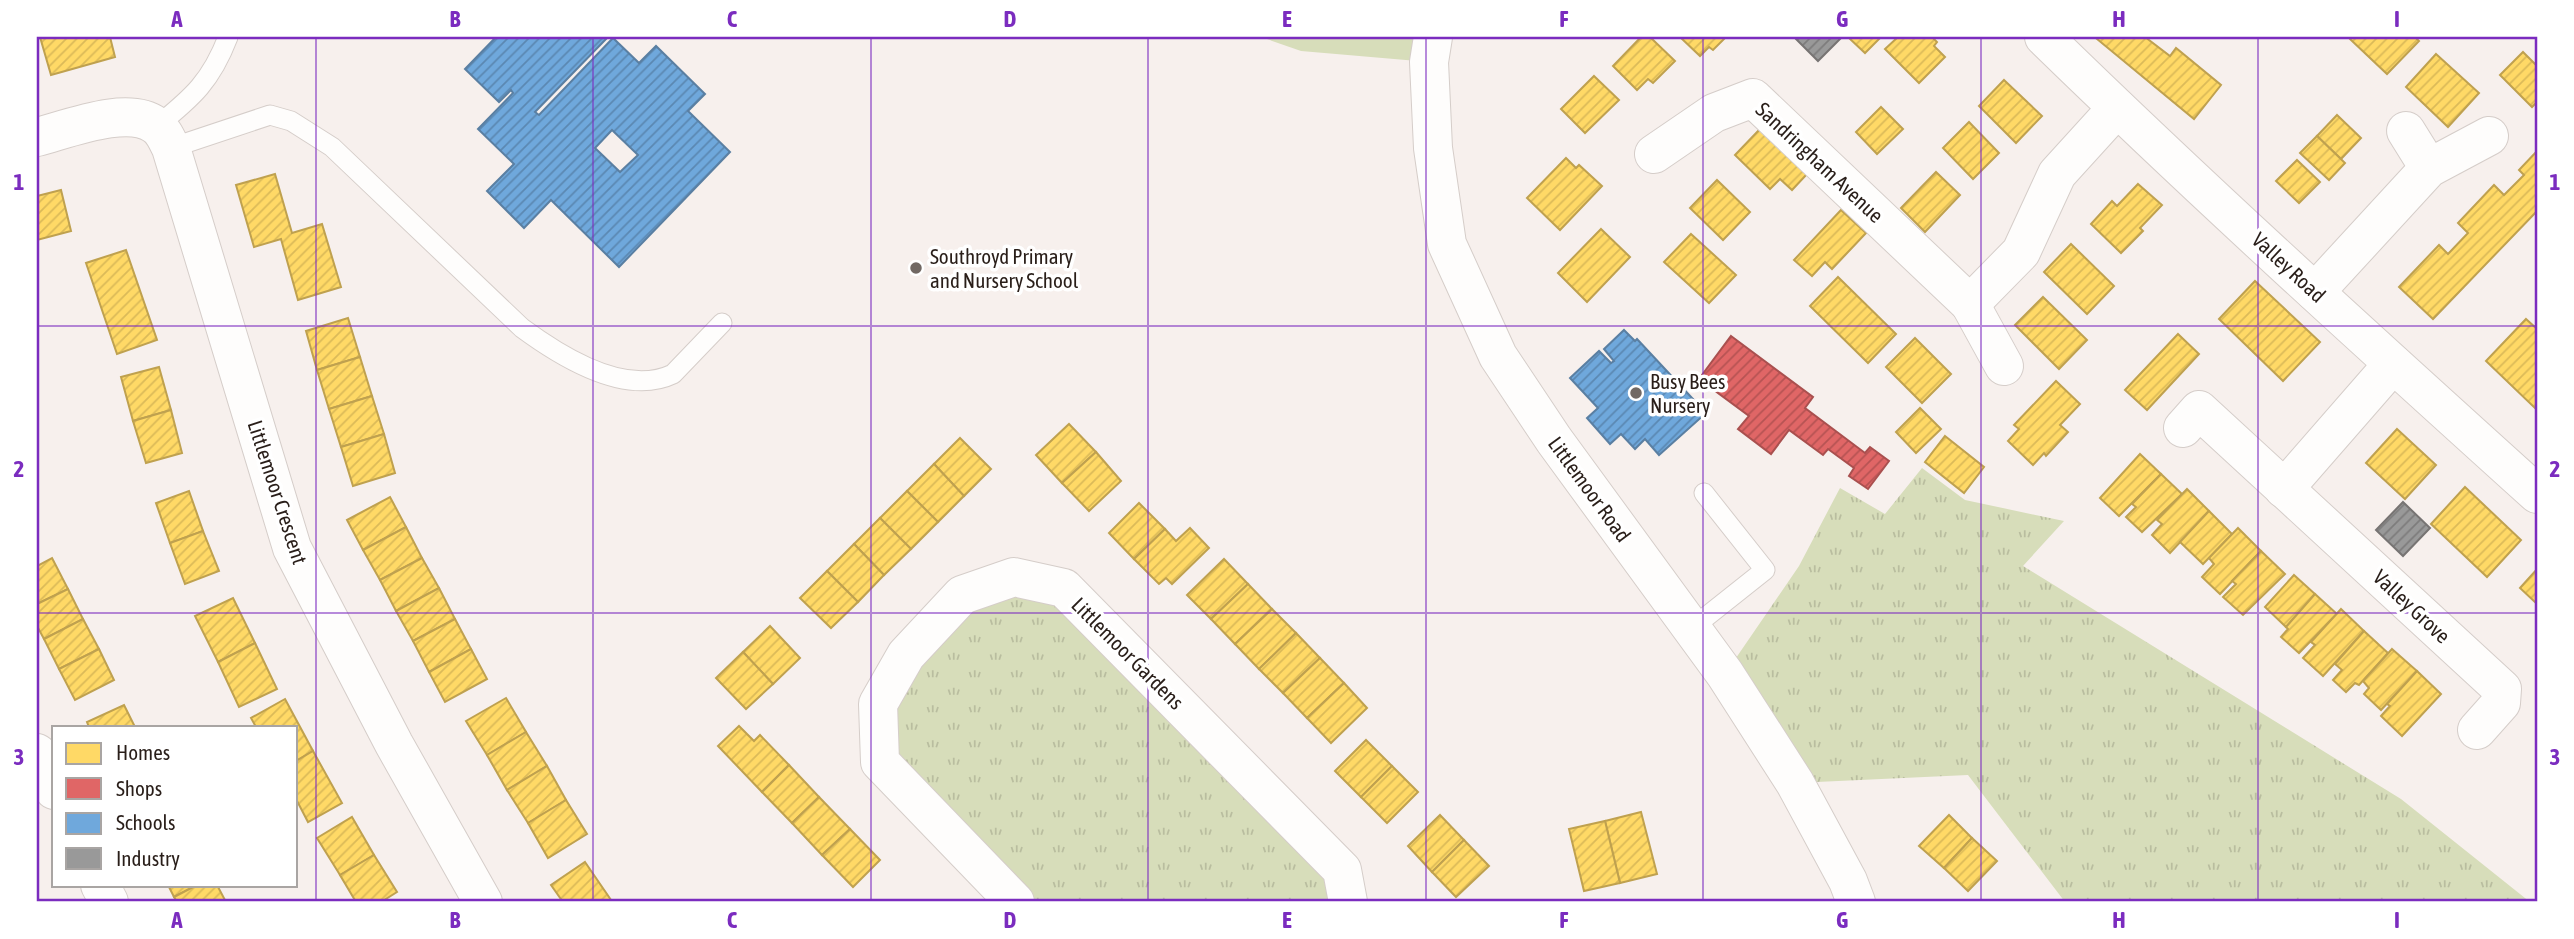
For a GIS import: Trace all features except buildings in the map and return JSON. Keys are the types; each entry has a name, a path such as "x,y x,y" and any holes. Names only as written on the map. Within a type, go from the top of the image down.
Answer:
{"street":[{"name":"Littlemoor Road","path":"1433,37 1429,62 1433,148 1447,244 1498,356 1554,440 1692,628 1796,783 1848,881 1856,902"},
{"name":"Valley Road","path":"2044,37 2393,365 2537,494"},
{"name":"Sandringham Avenue","path":"1654,154 1714,113 1753,98 1970,304 2004,366"},
{"path":"1970,304 2021,252 2057,174 2117,108"},
{"path":"37,137 127,116 144,119 164,136"},
{"path":"2406,131 2429,168"},
{"name":"Littlemoor Crescent","path":"164,136 292,548 394,744 483,902"},
{"path":"2315,292 2429,168 2489,136"},
{"path":"2284,489 2393,365"},
{"name":"Valley Grove","path":"2183,428 2199,410 2502,689 2501,703 2477,730"},
{"name":"Littlemoor Gardens","path":"1016,902 880,762 878,704 906,655 962,595 1014,577 1064,588 1342,870 1348,902"},
{"path":"37,753 52,786"},
{"path":"101,886 109,902"}],"lane":[{"path":"164,136 218,64 228,37"},
{"path":"164,136 270,115 291,121 332,148 522,328 554,351 601,374 644,380 664,379 673,374 722,323"},
{"path":"1692,628 1765,570 1704,493"}],"green space":[{"path":"1261,37 1433,37 1429,62 1301,51"},
{"path":"1922,468 1965,500 2064,521 2023,566 2401,799 2530,902 2065,902 1968,775 1795,783 1725,674 1799,566 1840,488 1885,514"},
{"path":"1064,588 1348,902 1015,902 880,762 906,655 962,595"}],"place":[{"name":"Southroyd Primary and Nursery School","path":"916,268"},
{"name":"Busy Bees Nursery","path":"1636,393"}]}
